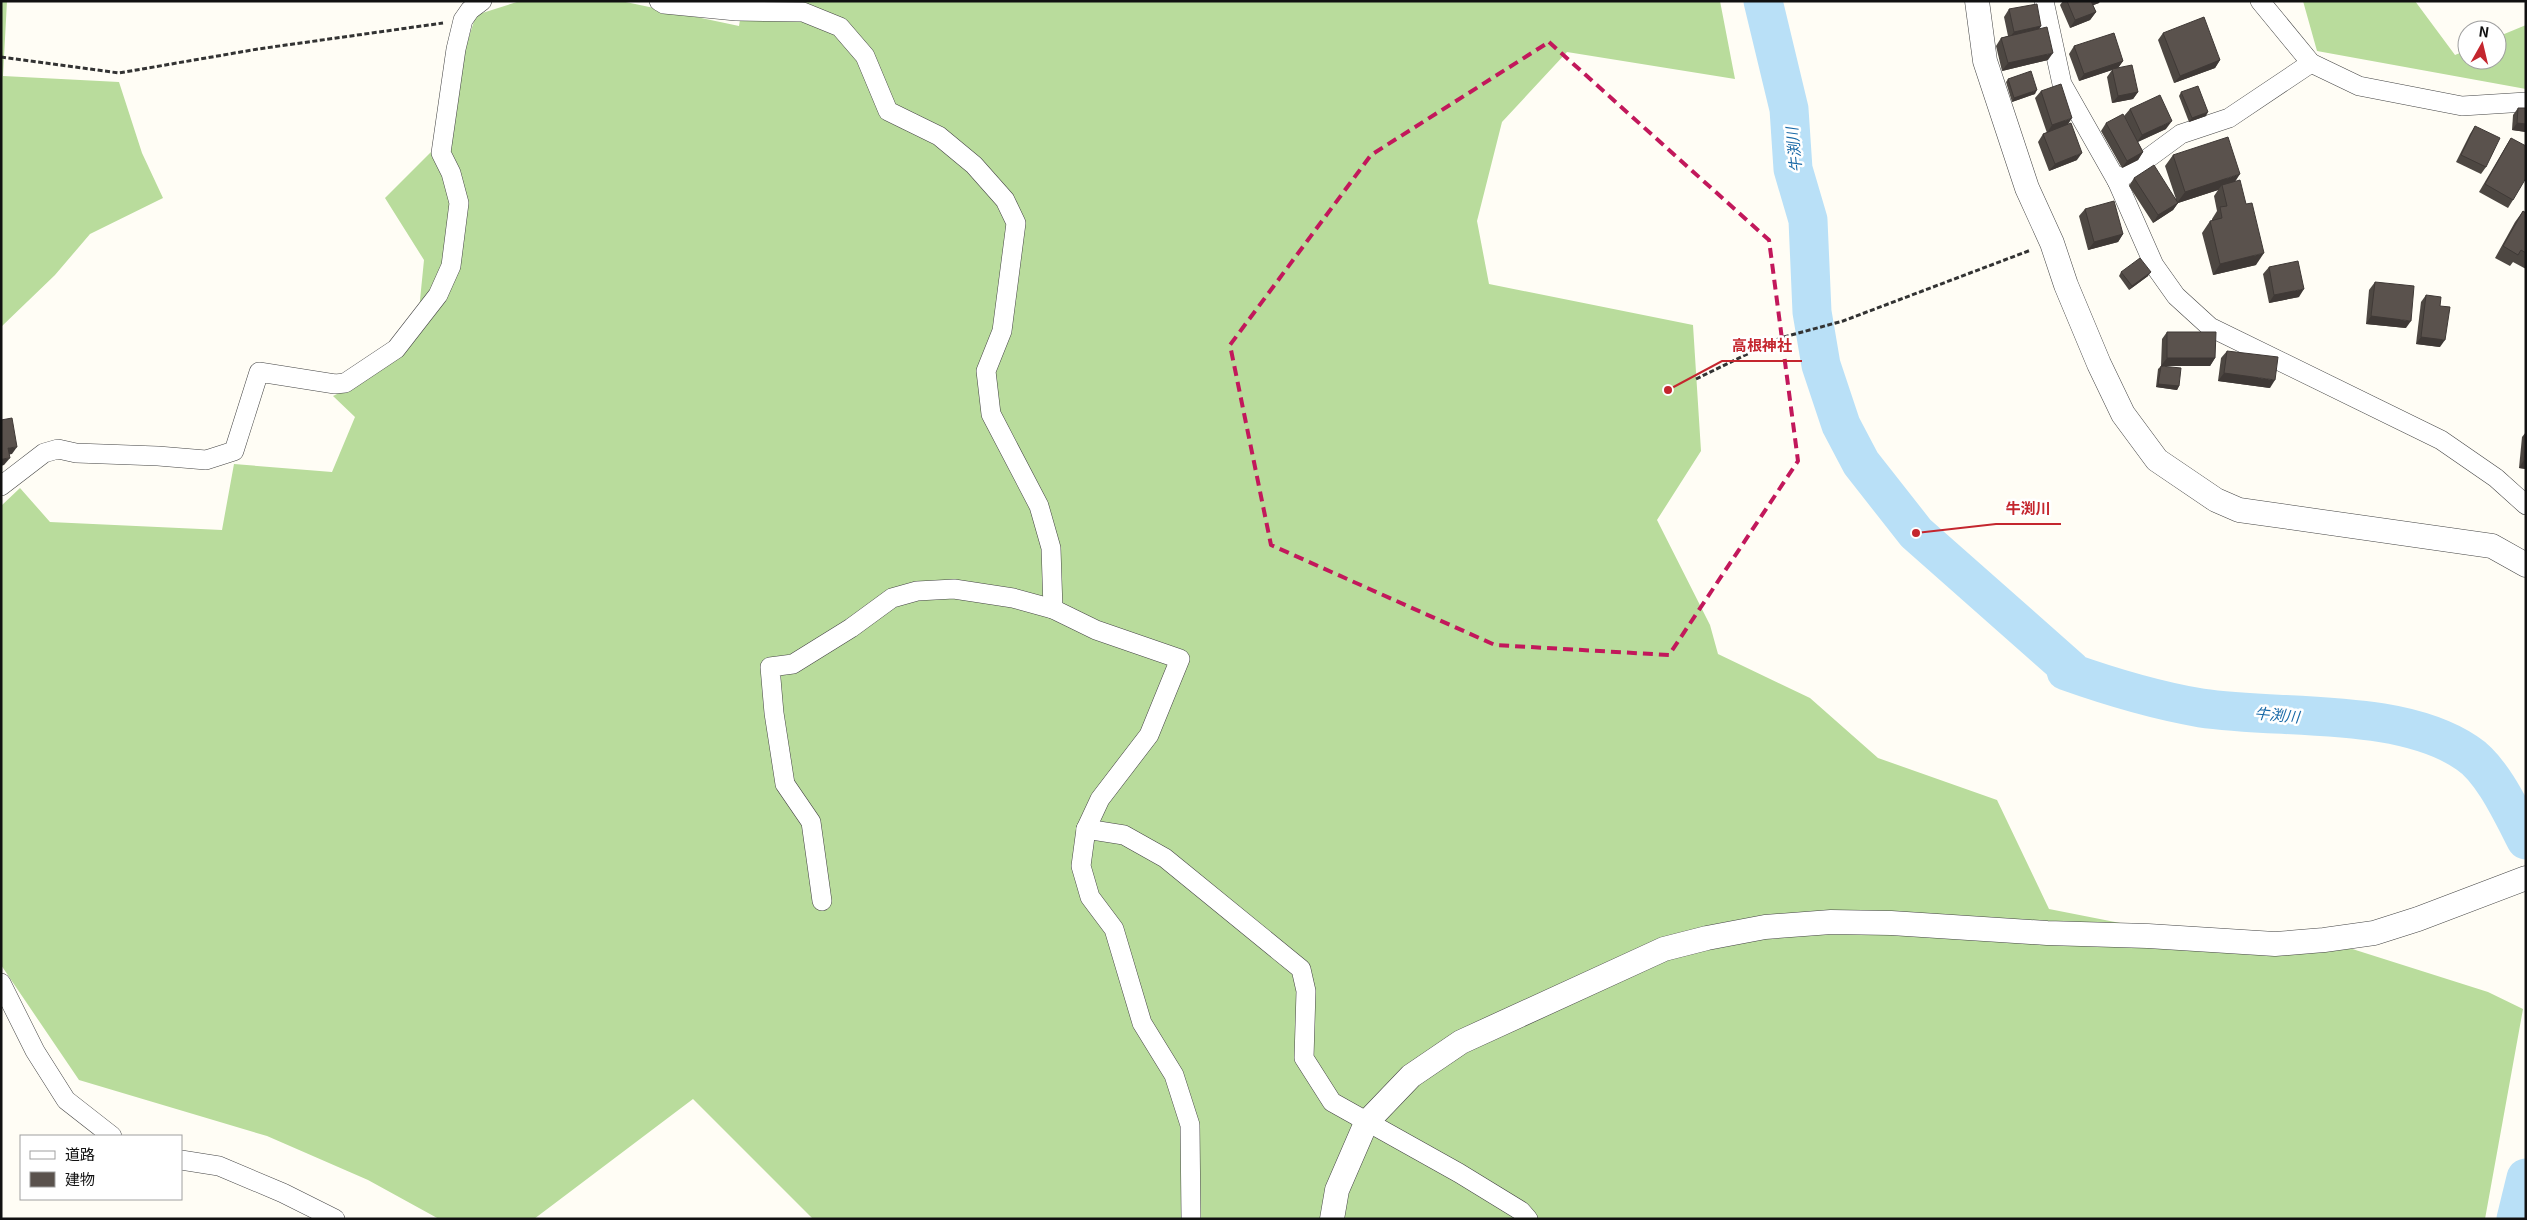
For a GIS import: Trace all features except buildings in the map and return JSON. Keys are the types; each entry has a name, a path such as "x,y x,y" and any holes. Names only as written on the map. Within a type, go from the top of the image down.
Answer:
{"street":[{"path":"1,486 44,453 58,449 76,453 206,460 234,450 259,372 335,384 344,382 396,349 438,295 450,266 459,203 451,173 441,153 456,49 463,20 470,10 482,1"},
{"path":"659,1 664,4 736,11 803,12 840,27 865,56 888,111 939,136 974,165 1005,200 1016,223 1002,331 986,371 991,414 1038,506 1051,548 1053,609"},
{"path":"1977,1 1985,61 2027,188 2052,243 2081,320 2122,414 2157,460 2216,500 2239,510 2492,546 2526,565"},
{"path":"2044,1 2062,84 2117,181 2154,265 2176,296 2210,327 2441,440 2496,478 2526,505"},
{"path":"2260,1 2311,63 2359,86 2462,106 2526,102"},
{"path":"2117,181 2181,134 2229,118 2311,63"},
{"path":"822,901 811,822 785,784 774,714 770,667 793,664 851,628 892,598 917,591 954,588 1013,598 1053,609 1096,630 1180,659 1149,735 1100,799 1086,829 1081,866 1090,896 1114,928 1142,1023 1174,1075 1190,1125 1191,1219"},
{"path":"1086,829 1124,835 1166,858 1301,969 1306,991 1304,1058 1332,1102 1366,1123 1459,1173 1522,1211 1528,1219"},
{"path":"1332,1219 1337,1190 1366,1123 1411,1076 1461,1042 1664,949 1765,926 1831,922 1891,923 2275,944 2374,933 2524,880"},
{"path":"1,983 35,1051 66,1100 111,1135"},
{"path":"182,1160 219,1166 283,1193 335,1219"}],"path":[{"path":"1,58 119,73 258,49 463,20"},
{"path":"1696,379 1780,338 1843,321 2052,243"}],"highlighted area":[{"path":"1549,42 1769,240 1798,461 1669,655 1495,645 1271,545 1230,345 1371,155"}],"green space":[{"path":"1,1 7,1 3,76 119,82 142,153 163,198 90,234 55,275 1,327"},
{"path":"520,1 621,1 739,26 743,1 1720,1 1735,79 1567,52 1502,122 1477,221 1489,284 1693,325 1701,451 1657,520 1710,625 1718,654 1810,698 1878,758 1997,800 2049,909 2242,947 2324,940 2488,992 2523,1009 2485,1219 813,1219 693,1099 534,1219 439,1219 368,1180 267,1136 79,1080 1,965 1,506 20,488 50,522 222,530 234,464 332,472 355,417 333,396 349,388 418,320 424,260 385,198 432,151 476,15"},
{"path":"2303,1 2415,1 2455,55 2457,54 2457,70 2507,70 2507,33 2526,25 2526,89 2317,51"}],"waterway":[{"name":"牛渕川","path":"1763,1 1789,109 1793,169 1808,220 1812,312 1821,365 1841,425 1861,463 1916,533 2071,670 2066,671 2133,692 2201,708 2374,722 2408,728 2439,738 2467,753 2485,770 2501,792 2526,840"},
{"name":"牛渕川","path":"2516,1219 2526,1178"}],"place":[{"name":"高根神社","path":"1668,390"},
{"name":"牛渕川","path":"1916,533"}]}
